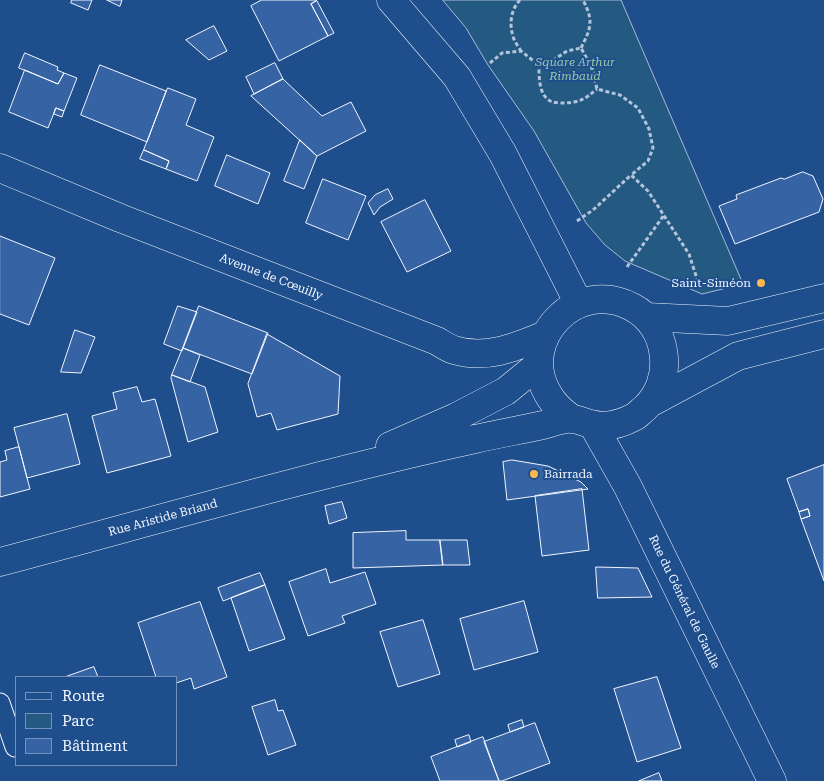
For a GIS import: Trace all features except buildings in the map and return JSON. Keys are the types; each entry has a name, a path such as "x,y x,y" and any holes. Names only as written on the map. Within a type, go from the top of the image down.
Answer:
{"street":[{"path":"391,0 456,77 503,154 579,304"},
{"name":"Avenue de Cœuilly","path":"0,168 120,218 437,341 454,350 492,353 512,348 545,335"},
{"path":"647,317 728,321 824,298"},
{"path":"652,402 663,382 665,358 660,336 647,317 632,307 614,300 596,299 579,304 566,311 554,322 545,335 540,349 541,380 548,395 558,408 583,422 615,425 636,416 652,402 738,356 824,334"},
{"name":"Rue Aristide Briand","path":"327,474 456,417 506,391 539,364"},
{"name":"Rue Aristide Briand","path":"0,562 327,474 474,439 583,422"},
{"name":"Rue du Général de Gaulle","path":"583,422 628,487 772,781"}],"lane":[{"path":"0,703 15,744"}],"path":[{"path":"520,0 512,14 511,28 513,38 521,51 536,63 549,63 567,51 581,48 589,33 591,18 583,0"},
{"path":"581,48 592,68 596,89"},
{"path":"456,77 488,65 502,53 521,51"},
{"path":"539,63 539,77 544,95 554,103 577,102 586,99 596,89"},
{"path":"548,242 592,210 648,161 653,148 649,129 638,108 620,95 596,89"},
{"path":"631,175 648,191 689,254 702,294 728,321"},
{"path":"608,300 626,268 664,215"}],"green space":[{"name":"Square Arthur Rimbaud","path":"443,0 621,0 743,284 702,294 625,261 605,245 586,223 534,131 488,65 466,28"}],"place":[{"name":"Saint-Siméon","path":"761,283"},
{"name":"Bairrada","path":"534,474"}]}
